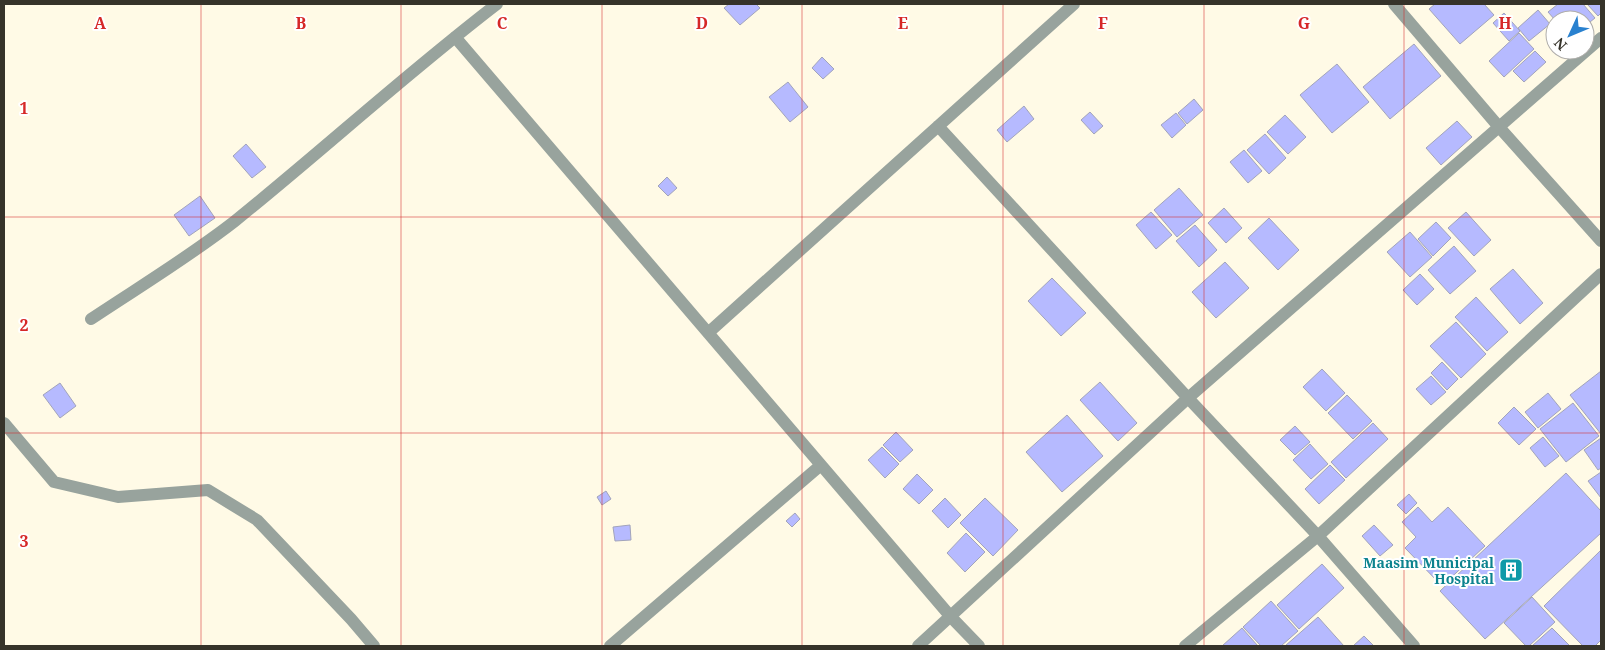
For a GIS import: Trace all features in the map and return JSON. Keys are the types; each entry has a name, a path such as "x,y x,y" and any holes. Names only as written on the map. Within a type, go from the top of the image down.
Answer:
{"street":[{"path":"91,319 194,252 234,222 454,37 497,4"},
{"path":"708,333 1074,4"},
{"path":"1394,4 1499,127 1601,241"},
{"path":"454,37 951,617 979,646"},
{"path":"918,646 1188,398 1601,38"},
{"path":"938,126 1188,398 1318,536 1414,646"},
{"path":"1186,646 1318,536 1601,274"},
{"path":"4,423 54,482 118,497 208,490 257,520 351,619 374,646"},
{"path":"610,646 821,465"}],"building":[{"path":"729,4 756,4 760,8 740,25 724,8"},
{"path":"1435,4 1484,4 1494,15 1460,44 1429,9"},
{"path":"1558,4 1583,4 1588,10 1550,10"},
{"path":"1587,4 1601,4 1601,13 1598,16 1595,10"},
{"path":"1538,10 1545,18 1545,28 1529,41 1518,28"},
{"path":"1504,13 1520,31 1509,41 1493,23"},
{"path":"1519,33 1534,49 1504,77 1489,61"},
{"path":"1414,44 1441,76 1390,119 1363,87"},
{"path":"1535,51 1546,62 1524,82 1513,71"},
{"path":"822,57 834,69 823,79 812,68"},
{"path":"1337,64 1369,102 1332,133 1300,95"},
{"path":"788,82 808,107 790,122 769,97"},
{"path":"1194,99 1203,110 1187,124 1178,113"},
{"path":"1024,106 1034,119 1007,142 997,130"},
{"path":"1090,112 1103,126 1094,134 1081,120"},
{"path":"1176,113 1186,125 1172,138 1161,125"},
{"path":"1285,115 1306,137 1288,154 1267,132"},
{"path":"1457,121 1472,137 1441,165 1426,148"},
{"path":"1265,134 1286,158 1269,174 1247,150"},
{"path":"246,144 266,167 252,178 233,156"},
{"path":"1244,150 1262,171 1248,183 1230,162"},
{"path":"667,177 677,188 668,196 658,186"},
{"path":"1179,188 1203,215 1177,237 1154,210"},
{"path":"200,196 215,218 189,236 174,215"},
{"path":"1224,208 1242,228 1226,243 1208,223"},
{"path":"1151,212 1172,235 1156,249 1136,225"},
{"path":"1466,212 1491,240 1474,256 1448,228"},
{"path":"1269,218 1299,250 1278,270 1248,238"},
{"path":"1436,222 1451,238 1433,256 1418,239"},
{"path":"1195,225 1217,250 1199,267 1176,241"},
{"path":"1410,232 1432,257 1410,277 1387,252"},
{"path":"1454,246 1476,271 1450,294 1428,270"},
{"path":"1225,262 1249,288 1216,318 1192,292"},
{"path":"1513,269 1543,303 1520,324 1490,289"},
{"path":"1420,274 1434,289 1417,305 1403,290"},
{"path":"1052,278 1086,313 1061,336 1028,301"},
{"path":"1476,297 1508,332 1487,351 1455,317"},
{"path":"1456,322 1486,354 1461,378 1430,346"},
{"path":"1442,362 1458,379 1447,390 1431,373"},
{"path":"1322,369 1345,393 1326,411 1303,387"},
{"path":"1601,371 1601,434 1570,395"},
{"path":"1431,376 1446,392 1431,405 1416,389"},
{"path":"1100,382 1137,423 1118,441 1080,400"},
{"path":"60,383 76,406 60,418 43,395"},
{"path":"1548,393 1561,409 1538,428 1525,412"},
{"path":"1347,395 1372,421 1353,439 1328,413"},
{"path":"1573,403 1599,436 1566,462 1540,429"},
{"path":"1514,407 1536,429 1519,445 1498,423"},
{"path":"1067,415 1103,456 1062,492 1026,452"},
{"path":"1373,423 1388,439 1346,478 1331,462"},
{"path":"1295,426 1310,442 1295,455 1280,440"},
{"path":"896,432 913,450 900,462 883,445"},
{"path":"1543,437 1559,456 1545,467 1530,448"},
{"path":"1601,438 1601,468 1598,470 1584,450"},
{"path":"1310,444 1328,464 1311,479 1293,460"},
{"path":"882,447 899,464 885,478 868,460"},
{"path":"1330,465 1345,480 1319,504 1305,489"},
{"path":"1601,472 1601,498 1588,481"},
{"name":"Maasim Municipal Hospital","path":"1566,473 1601,511 1601,533 1485,639 1440,591"},
{"path":"917,474 933,490 919,504 903,489"},
{"path":"606,491 611,499 602,505 597,497"},
{"path":"1409,494 1417,503 1406,514 1397,505"},
{"path":"945,498 961,515 948,528 932,511"},
{"path":"985,498 1018,530 993,556 960,523"},
{"path":"1418,507 1432,522 1448,507 1485,546 1442,586 1405,548 1416,537 1402,522"},
{"path":"795,513 800,519 792,527 786,521"},
{"path":"630,525 631,540 615,541 613,527"},
{"path":"1374,525 1393,545 1380,556 1362,536"},
{"path":"966,533 985,552 965,572 947,553"},
{"path":"1601,550 1601,640 1595,646 1583,646 1544,606"},
{"path":"1322,564 1344,588 1299,629 1277,605"},
{"path":"1532,597 1555,622 1529,646 1526,646 1504,623"},
{"path":"1271,601 1298,631 1281,646 1261,646 1243,627"},
{"path":"1318,617 1344,646 1285,646"},
{"path":"1242,628 1258,646 1222,646"},
{"path":"1552,628 1570,646 1532,646"},
{"path":"1364,636 1374,646 1353,646"}],"place":[{"name":"Maasim Municipal Hospital","path":"1511,570"}]}
